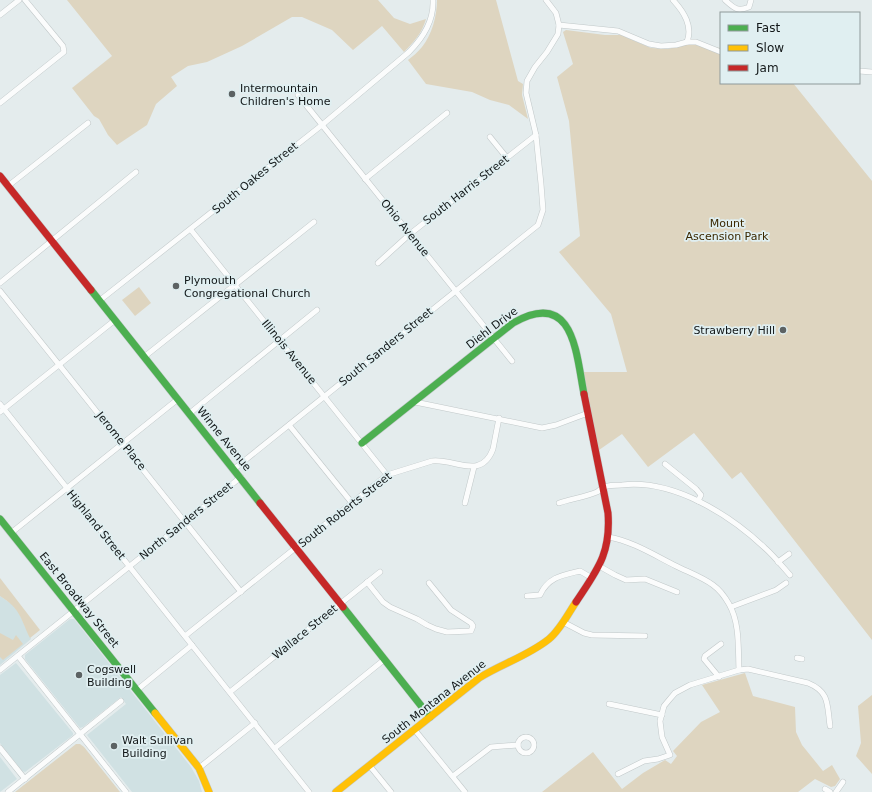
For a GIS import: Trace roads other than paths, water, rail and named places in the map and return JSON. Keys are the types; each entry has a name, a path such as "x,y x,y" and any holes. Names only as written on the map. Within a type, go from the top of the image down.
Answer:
{"street":[{"path":"0,15 19,0"},
{"path":"0,103 62,54 64,50 63,46 25,0"},
{"name":"South Oakes Street","path":"99,301 191,230 322,125 409,52 420,41 431,20 433,0"},
{"path":"536,135 526,92 527,81 535,66 554,42 558,34 559,25 556,13 546,0"},
{"path":"673,0 679,7 688,23 690,34 687,42"},
{"path":"726,0 736,8 742,10 749,7 751,0"},
{"path":"559,25 618,31 649,44 661,46 696,42 720,52"},
{"path":"860,71 872,72"},
{"name":"Ohio Avenue","path":"298,95 512,361"},
{"path":"365,179 446,113"},
{"path":"8,186 88,123"},
{"name":"South Harris Street","path":"378,263 410,234 536,135"},
{"name":"South Sanders Street","path":"234,469 538,225 543,210 536,135"},
{"path":"490,137 507,158"},
{"path":"0,283 136,172"},
{"name":"Winne Avenue","path":"0,176 241,477 430,717"},
{"path":"144,357 314,222"},
{"name":"Illinois Avenue","path":"191,230 387,475"},
{"name":"Jerome Place","path":"0,291 241,592"},
{"path":"190,414 317,310"},
{"name":"Diehl Drive","path":"362,443 520,318 535,312 548,313 561,320 569,329 573,339 604,487"},
{"path":"2,411 115,320"},
{"path":"11,533 178,399"},
{"path":"415,402 542,428 549,428 588,413"},
{"name":"Highland Street","path":"0,404 2,411 67,488 230,692"},
{"path":"465,503 474,467 486,460 491,453 499,418"},
{"path":"289,425 352,503"},
{"name":"South Roberts Street","path":"185,636 387,475 439,460 474,467"},
{"path":"665,464 696,489 700,495 698,501"},
{"name":"North Sanders Street","path":"0,670 241,477"},
{"path":"559,503 598,492 604,487 630,484 649,484 669,489 698,501 751,535 767,549 790,575"},
{"name":"South Montana Avenue","path":"336,792 464,689 502,664 527,653 543,644 550,638 563,622 592,578 604,553 608,537 609,521 604,487"},
{"name":"East Broadway Street","path":"0,519 199,768 209,792"},
{"path":"608,537 621,539 709,582 722,593 731,607 734,618 739,670"},
{"path":"778,562 788,554"},
{"path":"599,566 626,580 645,579 677,592"},
{"path":"527,596 540,595 544,586 553,579 562,575 580,571 592,578"},
{"name":"Wallace Street","path":"230,692 380,572"},
{"path":"367,582 383,602 427,625 447,632 471,631 473,626 471,623 451,610 429,583"},
{"path":"731,607 776,590 786,583"},
{"path":"563,622 584,633 592,635 645,636"},
{"path":"719,677 704,659 705,656 721,644"},
{"path":"137,690 192,645"},
{"path":"18,656 126,792"},
{"path":"275,748 385,659"},
{"path":"618,774 644,761 670,755 662,736 660,721 664,706 675,693 690,685 739,670 748,669 817,686 824,692 826,697 830,726"},
{"path":"230,692 310,792"},
{"path":"8,792 121,701"},
{"path":"610,704 662,715"},
{"path":"199,768 255,723"},
{"path":"414,729 465,792"},
{"path":"453,776 491,748 518,745"},
{"path":"0,748 25,779"},
{"path":"370,765 391,792"},
{"path":"836,792 843,782"},
{"path":"825,789 830,792"}],"place":[{"name":"Intermountain Children's Home","path":"232,94"},
{"name":"Plymouth Congregational Church","path":"176,286"},
{"name":"Strawberry Hill","path":"783,330"},
{"name":"Cogswell Building","path":"79,675"},
{"name":"Walt Sullivan Building","path":"114,746"}],"park label":[{"name":"Mount Ascension Park","path":"727,229"}]}
